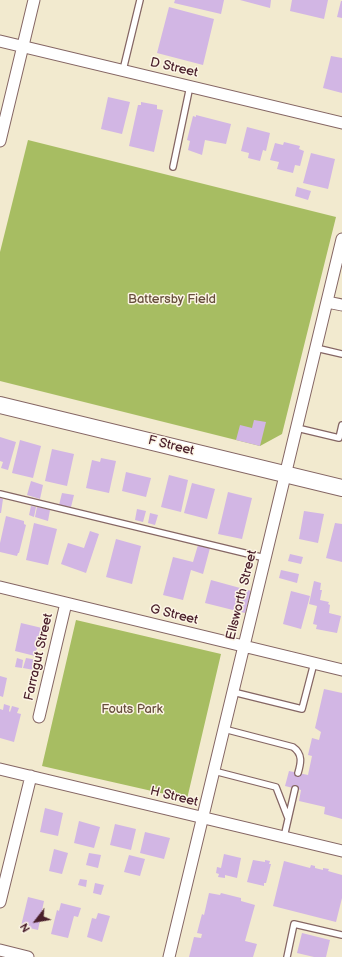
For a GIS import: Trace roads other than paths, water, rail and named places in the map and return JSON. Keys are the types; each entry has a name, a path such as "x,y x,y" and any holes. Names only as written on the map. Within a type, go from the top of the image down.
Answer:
{"street":[{"path":"0,141 34,0"},
{"name":"D Street","path":"0,41 342,123"},
{"name":"Ellsworth Street","path":"169,957 342,239"},
{"path":"327,302 342,306"},
{"name":"F Street","path":"0,405 342,488"},
{"name":"G Street","path":"0,587 342,670"},
{"name":"Farragut Street","path":"40,717 66,603"},
{"name":"H Street","path":"0,769 342,851"},
{"path":"0,902 31,776"},
{"path":"0,950 28,957"}],"lane":[{"path":"123,70 140,0"},
{"path":"173,167 190,86"},
{"path":"316,348 342,354"},
{"path":"297,428 339,438 342,424"},
{"path":"0,494 265,558"},
{"path":"233,692 302,709 314,663"},
{"path":"224,729 293,747 299,752 300,755 298,773"},
{"path":"214,771 276,787 288,818"},
{"path":"284,837 295,789"},
{"path":"287,957 294,924 342,935"}],"park label":[{"name":"Battersby Field","path":"172,300"},
{"name":"Fouts Park","path":"132,710"}]}
